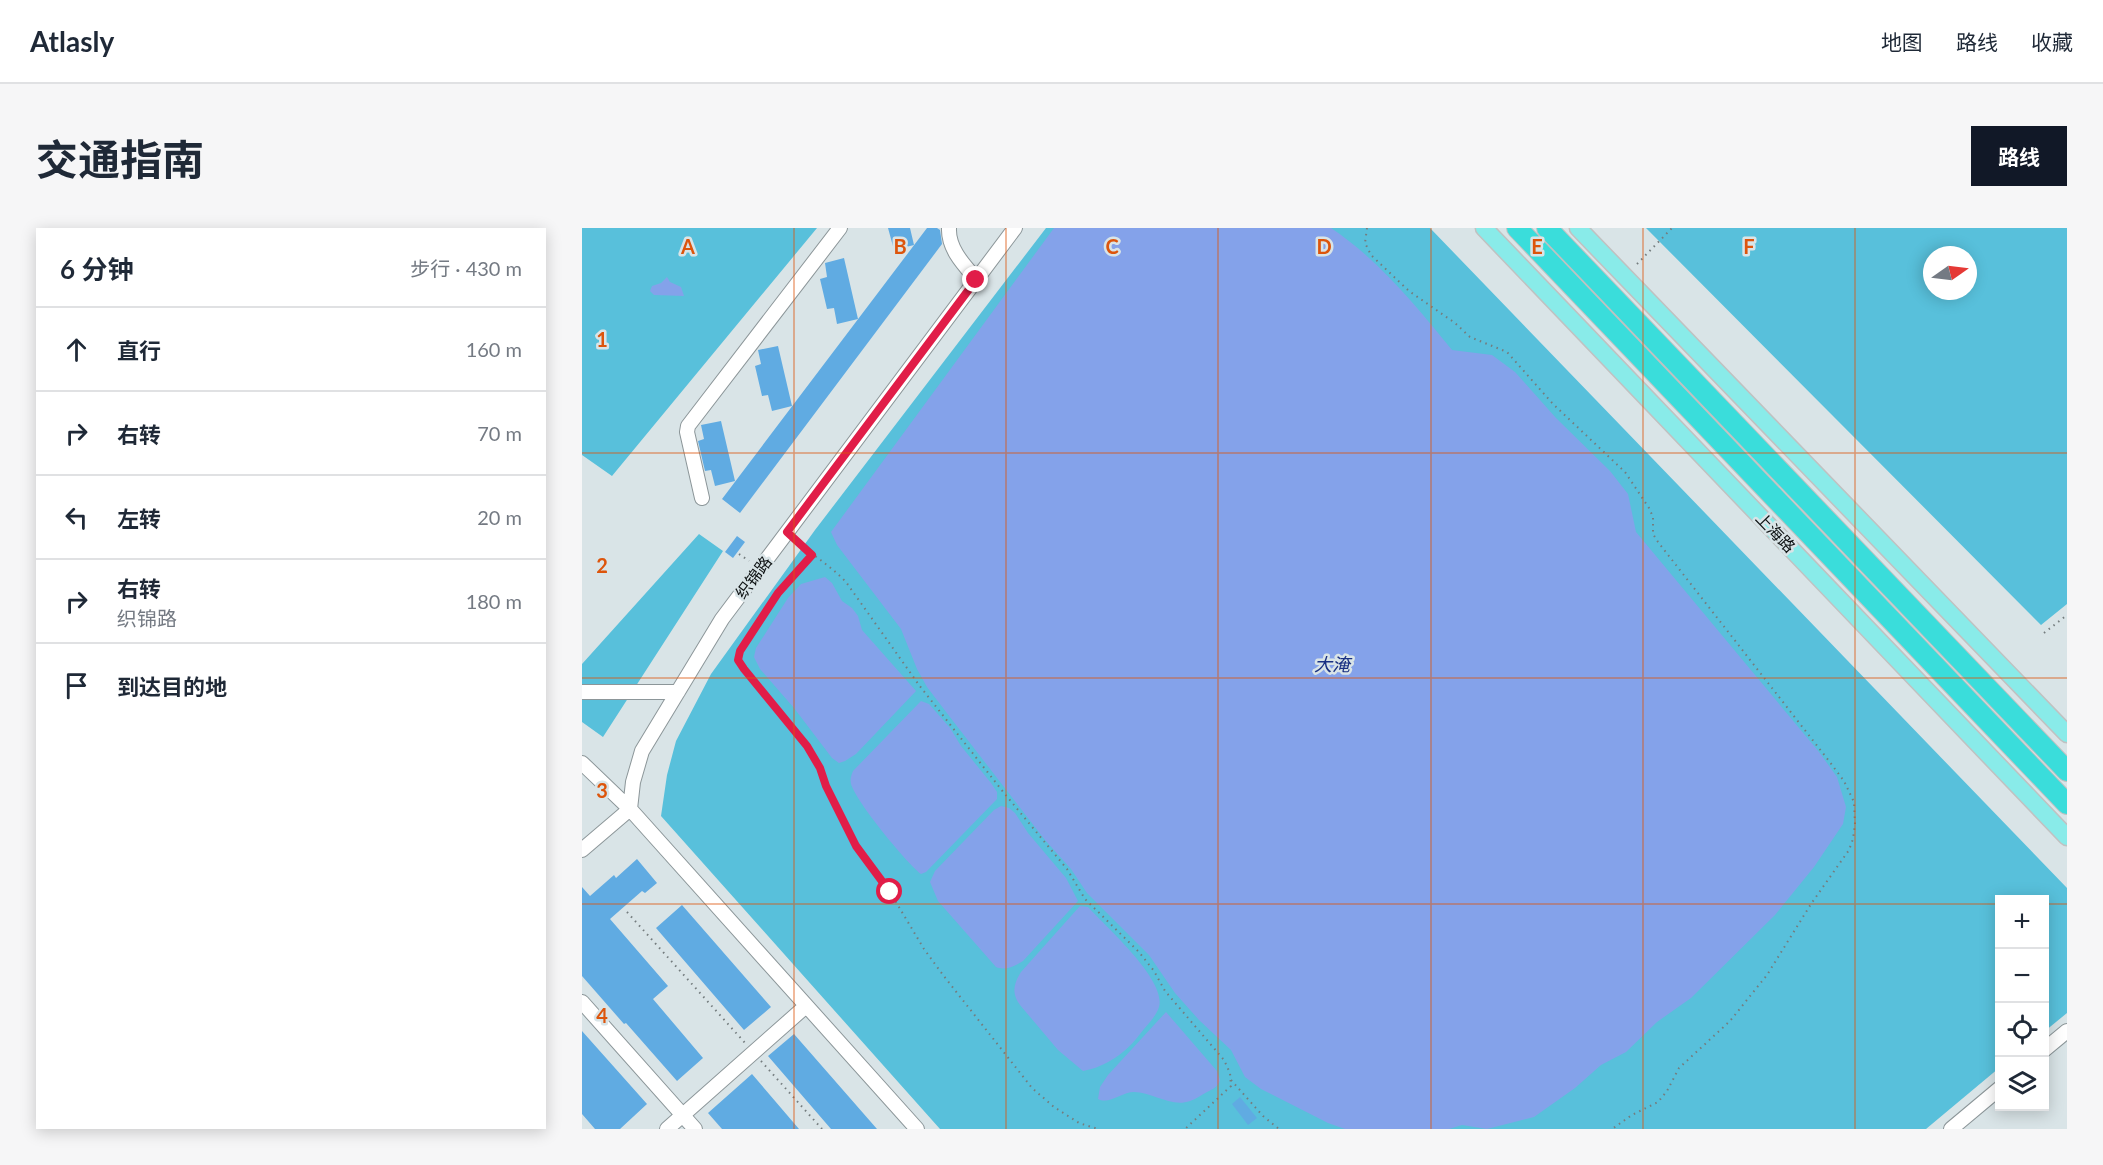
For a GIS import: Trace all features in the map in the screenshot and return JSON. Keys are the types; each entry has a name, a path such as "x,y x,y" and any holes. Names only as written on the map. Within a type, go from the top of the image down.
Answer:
{"highway":[{"name":"上海路","path":"1517,228 2067,804"},
{"path":"1547,228 2067,771"}],"main road":[{"name":"上海路","path":"1484,228 2067,837"},
{"path":"1578,228 2067,734"}],"street":[{"path":"702,498 687,432 690,423 840,228"},
{"path":"949,228 949,236 958,258 976,280"},
{"name":"织锦路","path":"630,808 633,782 642,751 722,619 1015,228"},
{"path":"582,692 678,692"},
{"path":"583,765 630,808 917,1129"},
{"path":"582,850 630,808"},
{"path":"582,1002 695,1129"},
{"path":"667,1129 806,1006"},
{"path":"2049,1046 2067,1030"},
{"path":"1951,1129 1995,1092"}],"path":[{"path":"1367,228 1365,243 1376,261 1409,291 1455,323 1470,337 1507,352 1553,404 1625,471 1649,508 1653,517 1653,534 1658,542 1829,761 1844,781 1854,802 1855,824 1853,839 1848,850 1767,975 1730,1022 1679,1068 1663,1097 1612,1129"},
{"path":"1637,264 1672,228"},
{"path":"787,532 812,555 834,568 846,582 919,685 1066,869 1085,899 1139,952 1154,971 1165,991 1224,1060 1230,1073 1231,1086 1185,1129"},
{"path":"812,555 778,593 740,651 738,660 807,746 820,768 826,786 856,846 890,892 924,949 943,975 1032,1088 1054,1107 1079,1123 1098,1129"},
{"path":"2044,633 2067,615"},
{"path":"627,912 822,1129"},
{"path":"1231,1079 1263,1116 1279,1129"}],"shaded area":[{"path":"582,228 817,228 612,476 582,455"},
{"name":"大淹","path":"1046,228 1430,228 2067,888 2067,1013 2049,1028 2049,895 1995,895 1995,1071 1926,1129 940,1129 661,816 667,775 676,741 711,674 815,530"},
{"path":"1646,228 2067,228 2067,604 2041,625"},
{"path":"699,534 723,551 603,737 582,722 582,664"}],"water":[{"name":"大淹","path":"1054,228 1331,228 1381,269 1411,300 1452,350 1492,355 1515,372 1556,418 1610,471 1628,494 1636,532 1819,752 1837,777 1846,807 1843,824 1814,867 1775,915 1691,998 1657,1022 1626,1052 1601,1065 1575,1088 1534,1117 1487,1129 1462,1125 1449,1129 1345,1129 1328,1123 1261,1089 1245,1077 1231,1050 1199,1020 1175,993 1149,955 1087,893 1071,869 1045,840 953,721 927,687 901,629 837,545 831,532"},
{"path":"667,277 670,282 681,287 684,296 654,295 650,291 652,286 661,283"},
{"path":"825,577 832,583 842,601 858,616 862,630 916,691 856,754 839,763 832,758 794,708 760,669 754,657 756,648 788,598 801,584"},
{"path":"921,701 929,704 950,728 997,792 997,799 926,872 921,874 893,845 872,817 855,793 851,784 851,776 853,771"},
{"path":"1001,806 1015,813 1028,833 1066,878 1078,901 1023,961 1006,968 996,967 938,901 930,882 935,871 994,810"},
{"path":"1080,906 1088,907 1133,954 1154,983 1159,996 1159,1007 1156,1014 1129,1047 1108,1062 1083,1071 1058,1050 1017,1001 1015,992 1015,984 1021,972"},
{"path":"1166,1012 1217,1071 1220,1080 1218,1084 1213,1089 1183,1103 1134,1092 1107,1100 1098,1099 1100,1087 1108,1075"}],"building":[{"path":"888,228 910,228 914,245 894,250"},
{"path":"927,228 940,230 942,244 740,513 722,499"},
{"path":"844,258 858,319 837,324 834,308 827,309 820,279 827,277 825,263"},
{"path":"778,346 792,406 772,411 768,395 762,396 755,366 761,364 758,350"},
{"path":"721,421 735,481 715,486 711,470 705,471 698,441 704,439 701,425"},
{"path":"737,536 745,542 733,558 725,552"},
{"path":"637,859 657,883 645,893 642,891 610,919 668,986 653,999 703,1058 677,1081 582,976 582,887 590,896 614,875 616,878"},
{"path":"682,905 771,1007 744,1030 656,928"},
{"path":"582,1031 647,1104 620,1129 595,1129 582,1114"},
{"path":"794,1034 877,1129 831,1129 768,1056"},
{"path":"752,1074 799,1129 722,1129 708,1113"},
{"path":"1240,1097 1257,1118 1248,1125 1232,1104"}],"route":[{"path":"890,892 856,846 826,786 820,768 807,746 738,660 740,651 778,593 812,555 787,532 976,280"}]}
